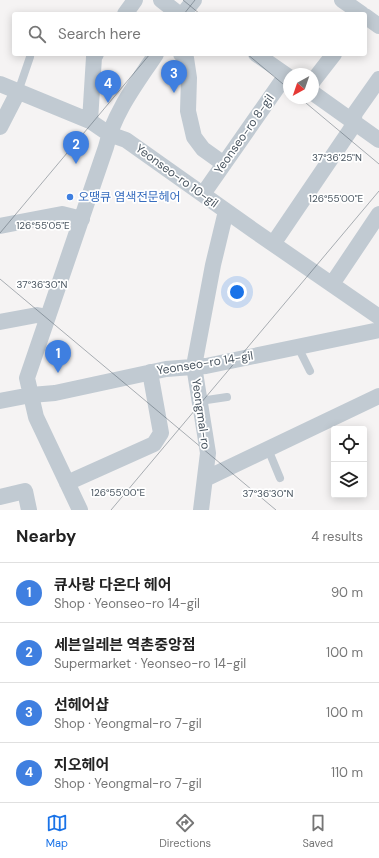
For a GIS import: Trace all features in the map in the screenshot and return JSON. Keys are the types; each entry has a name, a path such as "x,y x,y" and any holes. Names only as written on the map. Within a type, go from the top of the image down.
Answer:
{"street":[{"path":"126,12 135,0"},
{"path":"161,0 188,10"},
{"path":"342,0 359,12"},
{"path":"367,17 379,26"},
{"path":"90,121 95,56"},
{"path":"80,510 36,417 27,378 116,116 155,56"},
{"path":"184,56 186,58 189,78 188,111 194,136 203,149 224,164"},
{"name":"Yeonseo-ro 8-gil","path":"259,56 283,73"},
{"path":"319,74 332,56"},
{"path":"273,244 351,129 355,113 379,79"},
{"name":"Yeonseo-ro 8-gil","path":"203,194 283,83"},
{"name":"Yeonseo-ro 10-gil","path":"0,84 90,121 109,134 126,140 379,317"},
{"path":"0,127 18,92"},
{"path":"319,98 379,140"},
{"name":"Yeonseo-ro 10-gil","path":"194,366 213,265 226,211"},
{"path":"0,226 62,214 82,219"},
{"path":"332,284 379,214"},
{"path":"0,322 37,315 48,317"},
{"name":"Yeonseo-ro 14-gil","path":"0,401 56,392 166,369 206,366 379,330"},
{"name":"Yeongmal-ro","path":"194,366 208,453 201,510"},
{"path":"67,483 154,444 161,433 150,372"},
{"path":"205,479 268,449 333,421 379,396"},
{"path":"0,497 25,491 29,510"}],"lane":[{"path":"18,92 30,57"},
{"path":"298,347 310,371"},
{"path":"200,401 227,397"},
{"path":"268,449 280,478"}],"place":[{"name":"선헤어샵","path":"174,93"},
{"name":"지오헤어","path":"108,103"},
{"name":"세븐일레븐 역촌중앙점","path":"76,164"},
{"name":"오땡큐 염색전문헤어","path":"70,197"},
{"name":"큐사랑 다온다 헤어","path":"58,373"}]}
